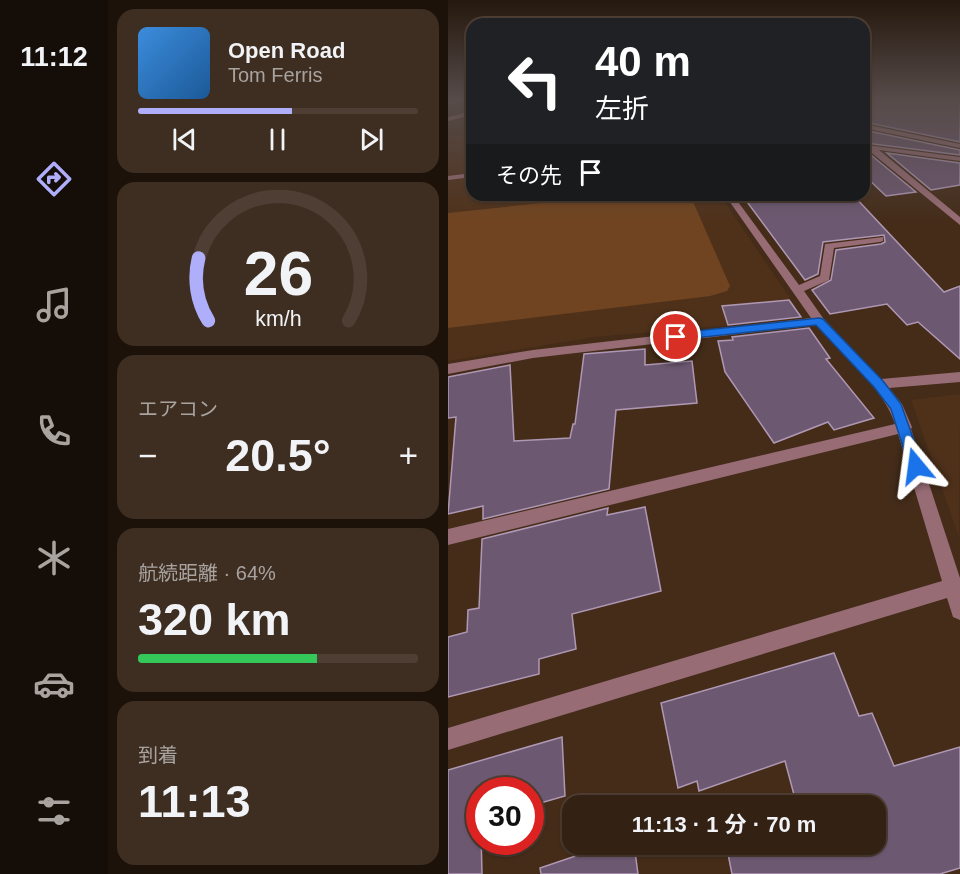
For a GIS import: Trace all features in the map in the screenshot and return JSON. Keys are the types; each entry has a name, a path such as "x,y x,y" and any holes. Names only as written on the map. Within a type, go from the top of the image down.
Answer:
{"street":[{"path":"930,140 960,146"},
{"path":"870,147 960,159"},
{"path":"870,149 960,222"},
{"path":"448,178 466,176"},
{"path":"733,201 819,321 878,384 897,408 905,427 960,610"},
{"path":"797,290 825,278 829,246 880,239"},
{"path":"448,369 544,352 819,321"},
{"path":"878,384 960,377"},
{"path":"448,537 905,427"},
{"path":"448,739 952,587"}],"shaded area":[{"path":"448,140 466,140 466,201 724,201 798,310 786,320 594,337 448,361"},
{"path":"561,201 693,201 730,286 727,291 710,296 448,328 448,213"},
{"path":"960,394 959,537 911,400"}],"building":[{"path":"870,140 911,140 960,150 960,155 870,144"},
{"path":"887,153 960,163 960,185 931,190"},
{"path":"870,154 916,192 886,196 870,181"},
{"path":"746,201 859,201 944,292 960,286 960,359 918,322 907,325 887,304 830,314 812,290 831,280 836,250 881,244 885,242 884,235 823,242 818,274 805,280"},
{"path":"789,300 801,317 728,325 722,306"},
{"path":"809,328 830,358 826,359 874,418 834,430 828,422 774,443 725,372 718,341 733,340 732,337"},
{"path":"645,349 645,365 692,361 697,403 616,410 609,489 483,519 483,506 448,514 456,417 448,418 448,377 510,365 514,441 570,438 573,424 575,424 584,354"},
{"path":"645,507 661,591 572,614 576,649 539,659 539,674 448,697 448,637 467,632 468,610 479,608 482,539 608,508 607,515"},
{"path":"834,653 859,716 872,713 894,766 960,747 960,868 940,874 732,874 728,855 886,855 886,795 794,795 785,761 699,791 697,781 678,788 661,703"},
{"path":"562,737 565,795 544,802 544,777 466,777 466,855 482,855 482,874 448,874 448,770"},
{"path":"578,855 635,855 638,874 541,874 540,868"}],"route":[{"path":"676,337 819,321 878,384 897,408 916,466"}]}
